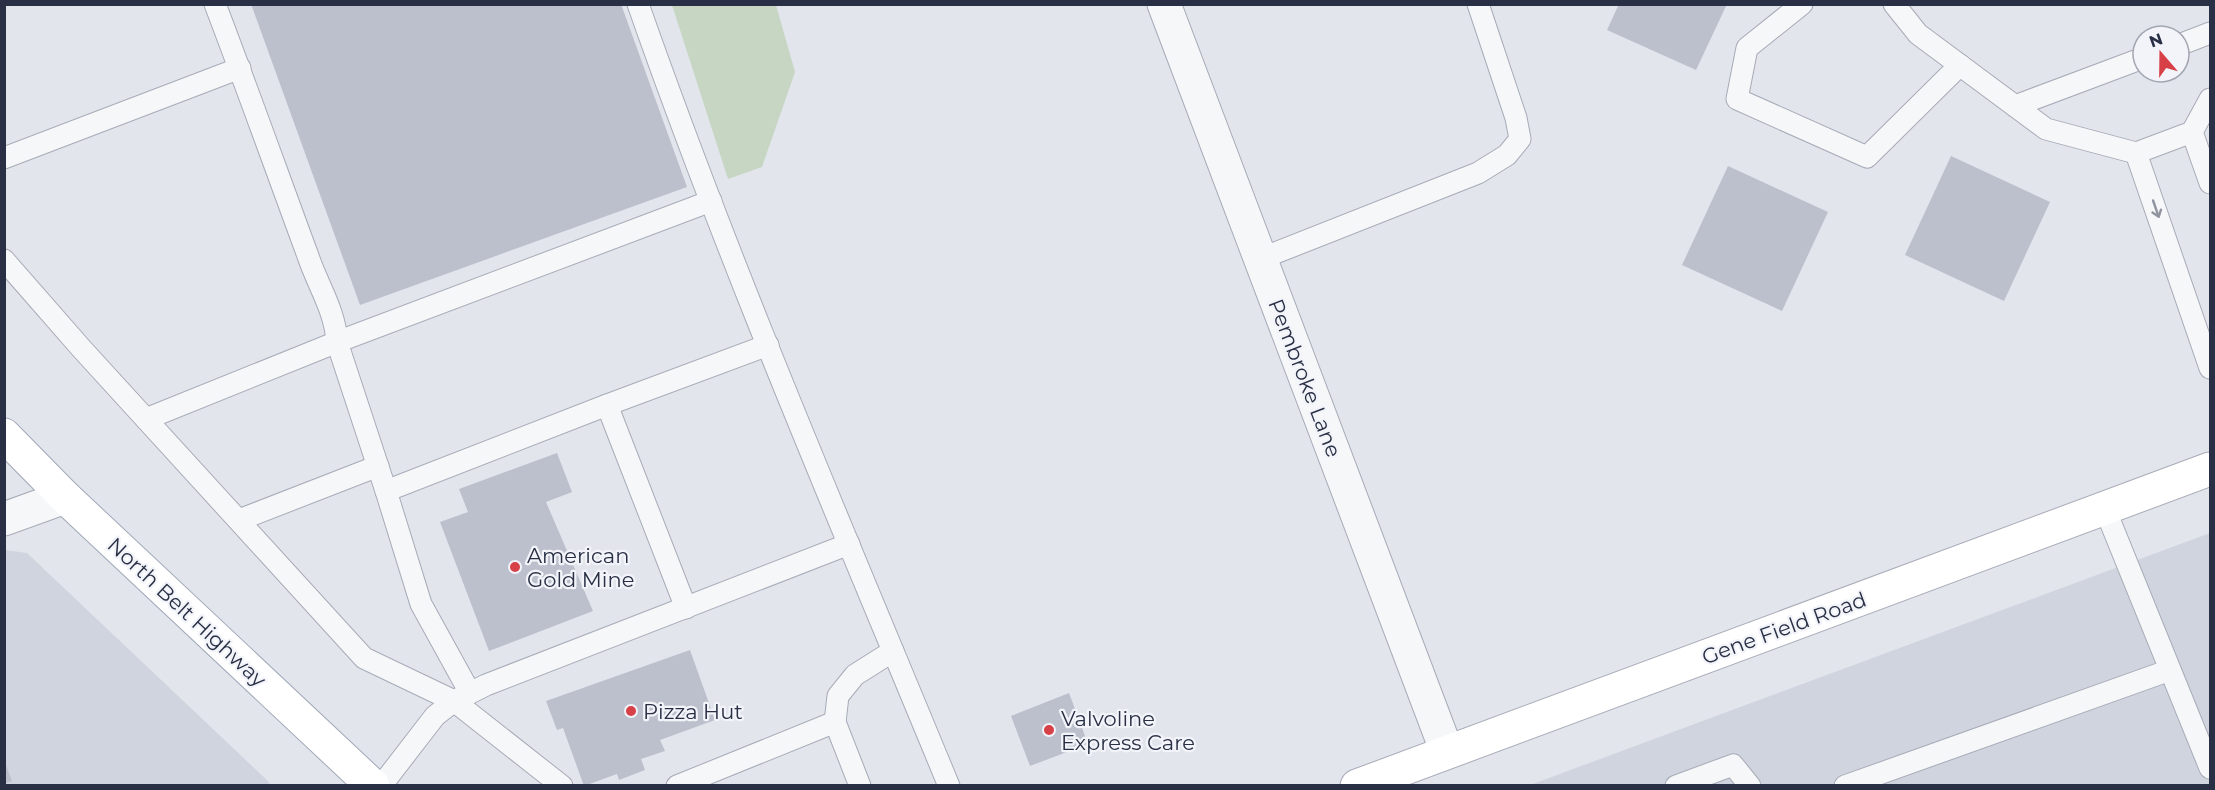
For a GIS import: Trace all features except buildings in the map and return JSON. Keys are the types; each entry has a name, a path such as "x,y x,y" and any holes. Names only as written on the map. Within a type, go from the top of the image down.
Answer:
{"street":[{"name":"Pembroke Lane","path":"1164,4 1447,752"},
{"name":"North Belt Highway","path":"4,435 65,497 373,786"},
{"name":"Gene Field Road","path":"1357,786 2211,469"},
{"path":"4,519 65,497"}],"lane":[{"path":"215,4 278,168 308,258 336,323 337,342 421,604 462,697"},
{"path":"638,4 681,125 768,345 949,786"},
{"path":"1260,259 1478,172 1507,155 1520,139 1516,118 1478,4"},
{"path":"1802,4 1747,48 1737,99 1867,157 1960,65"},
{"path":"1894,4 1918,34 2046,129 2136,153 2192,132 2211,99"},
{"path":"2191,40 2211,33"},
{"path":"2015,106 2131,62"},
{"path":"4,158 240,68"},
{"path":"2192,132 2211,183"},
{"path":"2136,153 2211,368"},
{"path":"146,419 337,342 711,201"},
{"path":"4,260 364,658 462,697 562,786"},
{"path":"386,491 768,345"},
{"path":"608,405 686,608"},
{"path":"239,520 378,466"},
{"path":"2105,509 2211,768"},
{"path":"381,786 435,716 462,697 486,685 849,544"},
{"path":"860,786 835,722 838,696 855,675 893,651"},
{"path":"1845,786 2170,670"},
{"path":"677,786 835,722"},
{"path":"1676,786 1733,765 1750,786"}],"shaded area":[{"path":"2210,533 2210,785 1530,785"},
{"path":"5,550 27,553 270,783 264,786 5,786"}],"green space":[{"path":"672,5 776,5 795,72 762,167 728,179"}],"place":[{"name":"American Gold Mine","path":"515,567"},
{"name":"Pizza Hut","path":"631,711"},
{"name":"Valvoline Express Care","path":"1049,730"}]}
